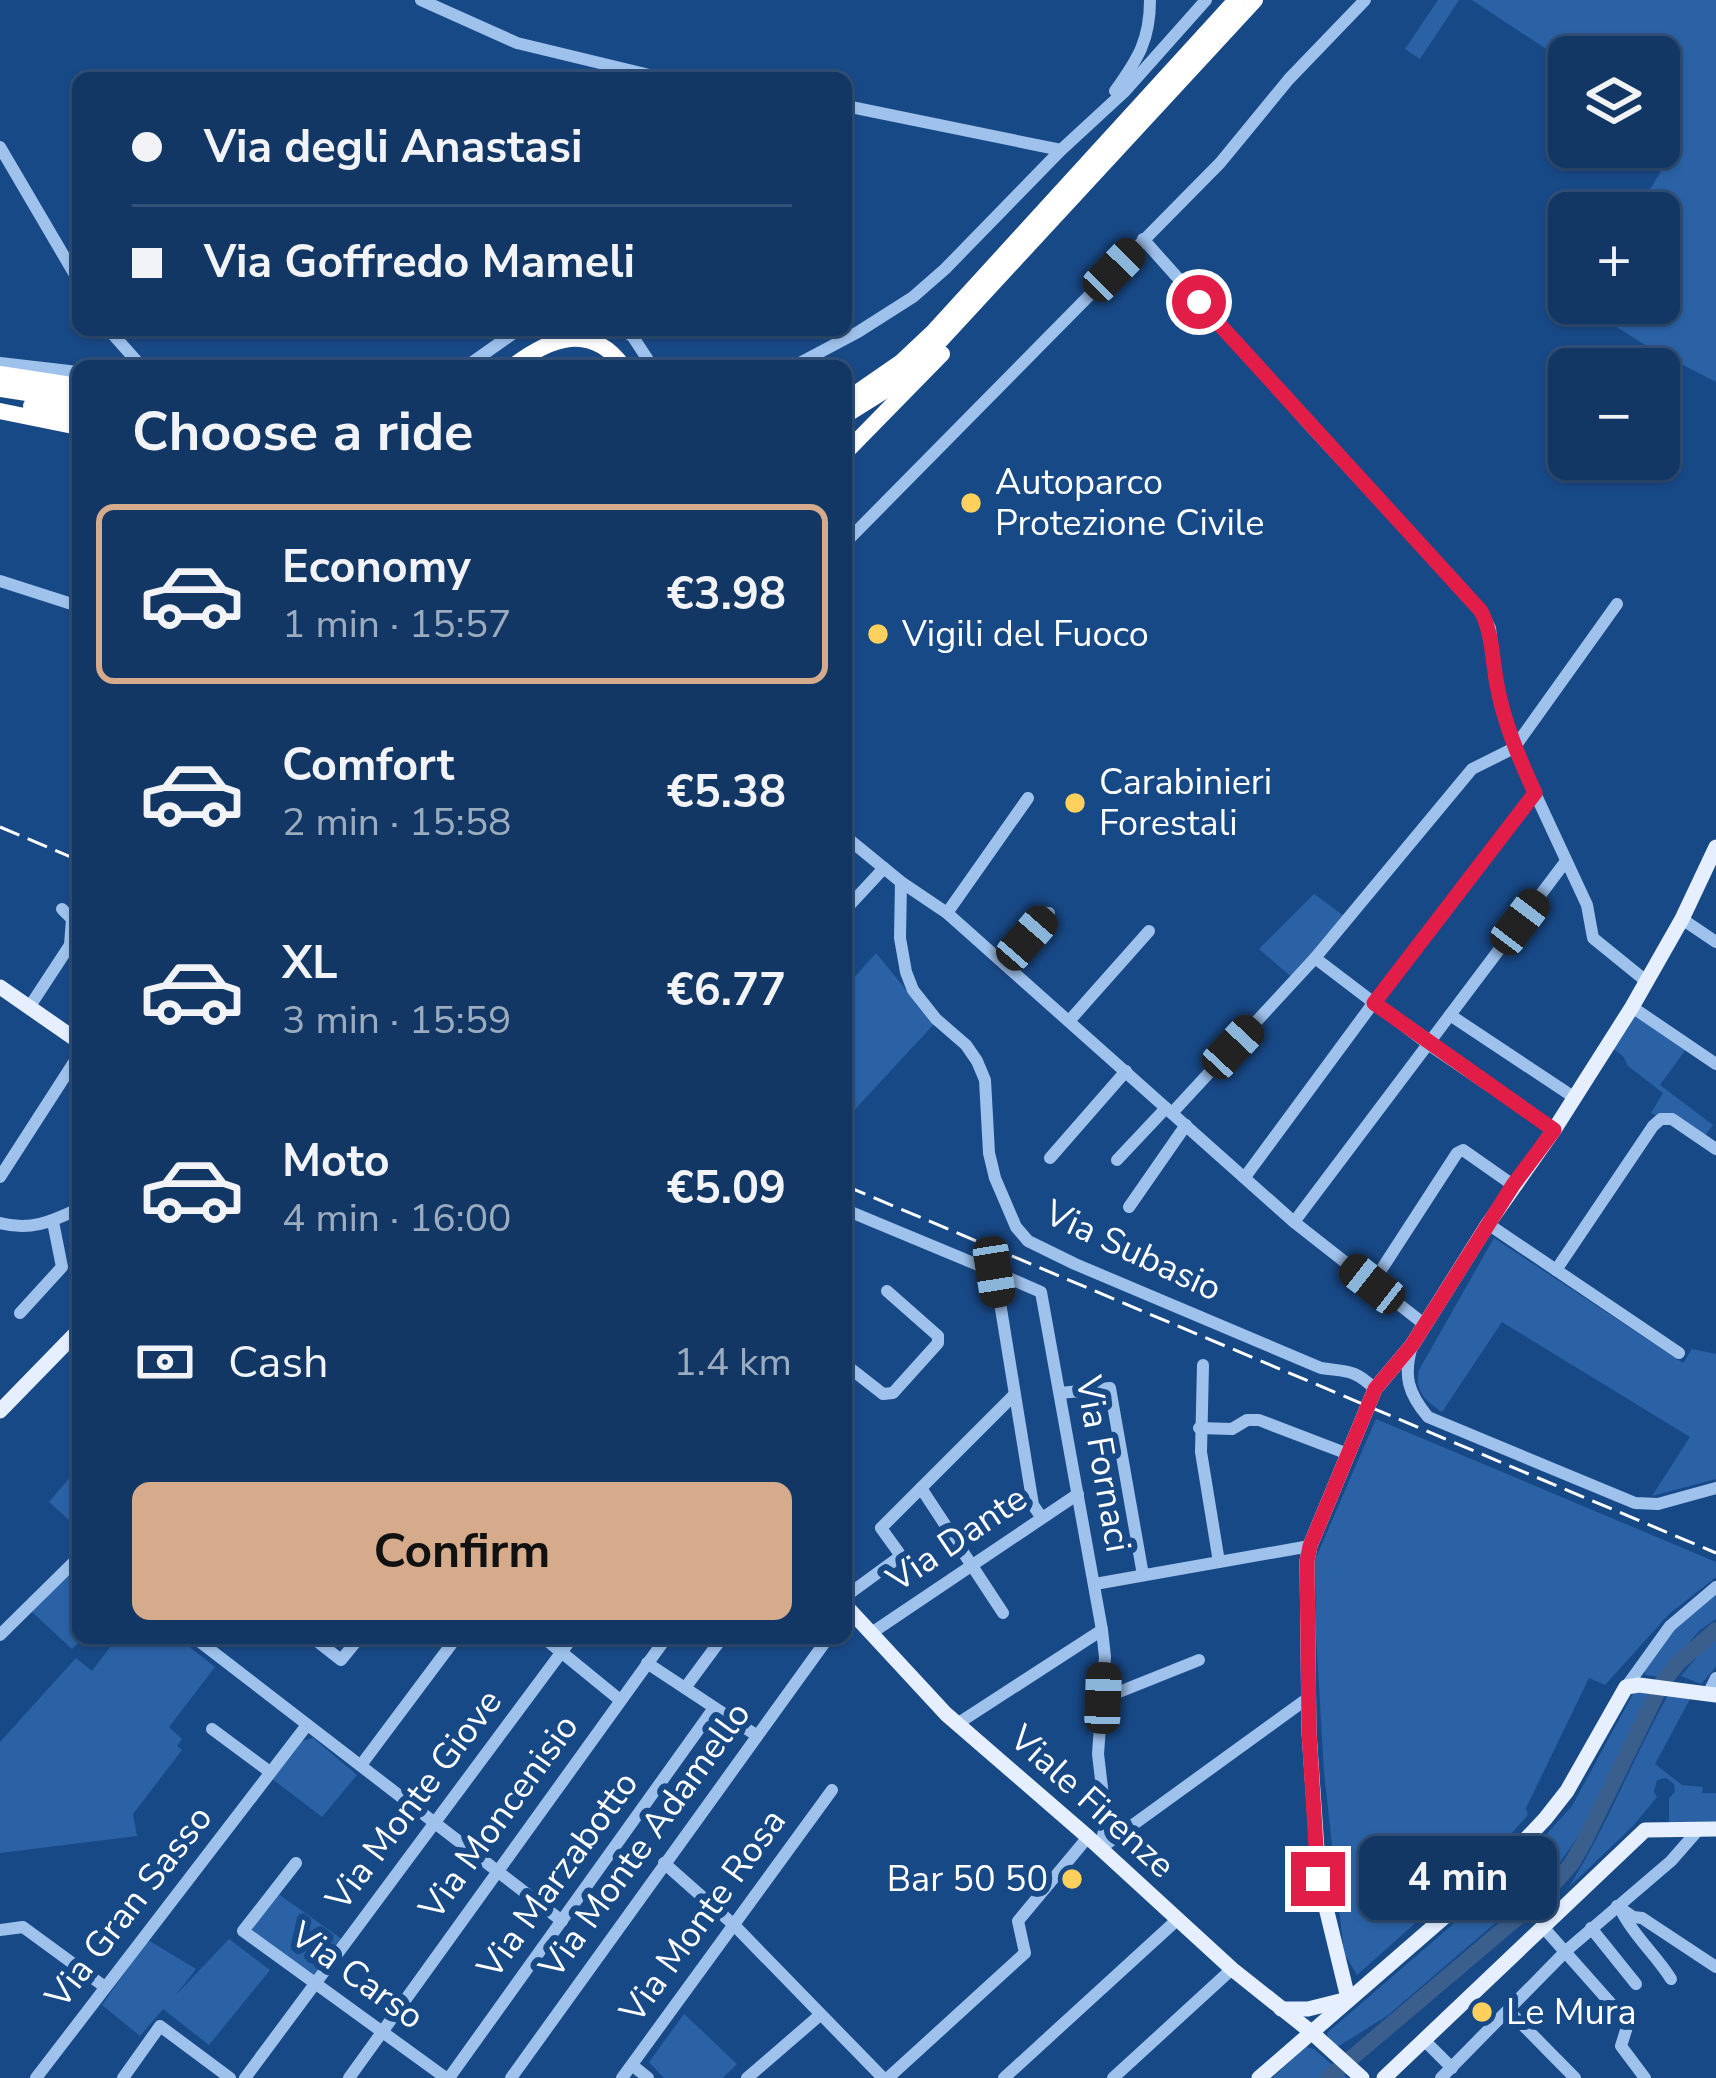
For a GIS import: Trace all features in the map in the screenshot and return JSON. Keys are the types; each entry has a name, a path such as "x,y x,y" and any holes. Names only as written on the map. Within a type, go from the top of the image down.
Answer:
{"highway":[{"path":"852,396 902,362 934,331 1236,0"},
{"path":"852,411 927,355 1256,0"},
{"path":"852,446 976,316 997,282"},
{"path":"522,360 542,347 577,338 597,342 618,360"},
{"path":"534,360 542,347"},
{"path":"0,374 72,385"},
{"path":"0,389 72,399"},
{"path":"0,402 72,412"},
{"path":"0,411 72,426"}],"main road":[{"path":"1348,1998 1318,1879 1308,1698 1310,1546 1375,1389 1412,1345 1632,1007 1716,847"},
{"path":"0,987 72,1036"},
{"path":"0,1411 72,1337"},
{"name":"Viale Firenze","path":"852,1612 957,1724 1232,1970 1362,2078"},
{"path":"1259,2078 1315,2036 1348,1998 1487,1880 1567,1791 1633,1686 1711,1691"},
{"path":"1384,2078 1645,1830 1708,1829"},
{"path":"1318,2007 1334,1992 1340,1968"},
{"path":"1280,2009 1318,2007 1348,1998"}],"street":[{"path":"421,0 517,43 637,72"},
{"path":"1101,112 1139,54 1150,28 1150,0"},
{"path":"852,335 913,298 979,237 1125,91 1206,0"},
{"path":"852,535 1220,164 1289,80 1365,0"},
{"path":"852,107 1061,150"},
{"path":"0,147 72,270"},
{"path":"1143,238 1481,611 1490,628 1497,686 1514,748 1587,905 1593,938 1646,981"},
{"path":"114,336 136,360"},
{"path":"476,360 510,336"},
{"path":"805,360 850,336"},
{"path":"0,363 72,371"},
{"path":"0,581 72,604"},
{"path":"1118,1160 1315,958 1472,769 1514,748 1617,604"},
{"path":"1245,1177 1535,793"},
{"path":"947,913 1028,797"},
{"path":"852,842 947,913 1294,1222 1424,1324"},
{"path":"1294,1222 1566,861"},
{"path":"852,903 884,868"},
{"name":"Via Subasio","path":"901,882 900,938 913,990 977,1061 985,1080 995,1178 1016,1227 1028,1241 1321,1368 1359,1374 1375,1389"},
{"path":"30,1006 70,945 72,919 62,909"},
{"path":"1005,963 1049,913"},
{"path":"1682,919 1716,942"},
{"path":"1070,1020 1149,931"},
{"path":"1315,958 1428,1044 1554,1130"},
{"path":"1632,1007 1716,1064"},
{"path":"1450,1015 1574,1098"},
{"path":"0,1177 72,1065"},
{"path":"1050,1158 1126,1071"},
{"path":"1556,1270 1661,1119 1672,1119 1716,1149"},
{"path":"1129,1207 1186,1125"},
{"path":"1372,1284 1457,1153 1463,1150 1513,1185"},
{"path":"0,1222 17,1227 53,1222 72,1212"},
{"path":"852,1213 994,1272 1033,1505 1042,1518"},
{"path":"20,1312 62,1267 53,1222"},
{"path":"1488,1224 1679,1353"},
{"name":"Via Fornaci","path":"994,1272 1041,1292 1095,1584 1105,1658 1098,1754 1106,1822 1094,1842"},
{"path":"852,1370 883,1394 893,1393 938,1343 938,1336 887,1291"},
{"path":"1412,1345 1407,1380 1410,1393 1428,1417 1635,1503 1658,1504 1714,1491"},
{"path":"1203,1365 1201,1452 1220,1562"},
{"path":"1060,1393 1110,1388 1143,1575"},
{"path":"852,1601 898,1558 881,1528 1014,1395"},
{"path":"1199,1428 1232,1429 1247,1420 1259,1420 1348,1454"},
{"path":"921,1488 1003,1613"},
{"name":"Via Dante","path":"870,1634 1078,1494"},
{"path":"1095,1584 1310,1546"},
{"path":"0,1635 72,1564"},
{"path":"1633,1686 1670,1626 1716,1587"},
{"path":"957,1724 1102,1630"},
{"path":"203,1644 562,1921"},
{"path":"321,1644 341,1660 354,1644"},
{"path":"361,1765 452,1644"},
{"path":"552,1644 620,1700"},
{"name":"Via Monte Giove","path":"245,2078 568,1644"},
{"name":"Via Moncenisio","path":"349,2078 661,1644"},
{"path":"685,1688 718,1644"},
{"name":"Via Monte Adamello","path":"512,2078 824,1644"},
{"path":"1103,1698 1199,1660"},
{"path":"647,1663 756,1736"},
{"path":"664,1863 734,1925 886,2078 1024,1953 1018,1921 1094,1842 1308,1698"},
{"name":"Via Marzabotto","path":"448,2078 714,1708"},
{"name":"Via Gran Sasso","path":"36,2078 307,1725"},
{"path":"212,1729 270,1772"},
{"name":"Via Monte Rosa","path":"622,2078 832,1790"},
{"path":"1424,2040 1449,2075 1591,1928 1708,1829"},
{"name":"Via Carso","path":"296,1863 243,1931 448,2078"},
{"path":"1619,1908 1716,1967"},
{"path":"1619,1908 1671,1979"},
{"path":"1004,2078 1178,1919"},
{"path":"0,1930 23,1927 105,1987"},
{"path":"1543,1927 1624,2020 1627,2027 1621,2046 1645,2078"},
{"path":"1591,1928 1636,1984"},
{"path":"1113,2078 1232,1970"},
{"path":"1509,2011 1575,2078"},
{"path":"747,2078 820,2015"},
{"path":"123,2078 160,2026 230,2078"},
{"path":"632,2065 648,2078"}],"shaded area":[{"path":"1438,0 1459,0 1420,59 1405,49"},
{"path":"1472,0 1716,0 1716,382 1680,363 1680,348 1650,348 1612,324 1680,324 1680,192 1649,192 1663,168 1680,168 1680,36 1548,36 1548,50"},
{"path":"1314,894 1348,919 1295,980 1259,949"},
{"path":"876,953 934,1024 852,1113 852,980"},
{"path":"1633,1012 1686,1049 1660,1085 1713,1125 1704,1137 1651,1113 1663,1093 1611,1047"},
{"path":"1494,1238 1683,1363 1692,1349 1716,1354 1716,1479 1652,1496 1690,1437 1502,1322 1442,1412 1426,1399 1418,1384 1419,1370"},
{"path":"1376,1419 1716,1562 1716,1577 1669,1614 1605,1685 1589,1678 1526,1808 1528,1815 1493,1854 1357,1975 1344,1953 1324,1772 1315,1560"},
{"path":"72,1475 72,1523 49,1502"},
{"path":"72,1568 72,1644 77,1644 72,1649 31,1611"},
{"path":"1716,1590 1716,1619 1700,1630 1659,1677 1645,1675 1644,1668 1681,1621"},
{"path":"1716,1640 1716,1667 1701,1684 1681,1676 1706,1646"},
{"path":"112,1644 186,1644 215,1667 169,1727 182,1739 177,1746 182,1750 133,1814 137,1836 0,1853 0,1742 76,1658 92,1671"},
{"path":"1634,1692 1648,1694 1581,1832 1552,1874 1387,2016 1337,2047 1327,2033 1496,1887 1572,1806"},
{"path":"1668,1695 1690,1699 1655,1764 1682,1785 1716,1793 1716,1828 1669,1826 1674,1784 1666,1778 1657,1780 1657,1797 1569,1887 1596,1840"},
{"path":"313,1738 357,1775 322,1817 271,1778 299,1742"},
{"path":"274,1891 346,1942 315,1983 243,1931"},
{"path":"229,1939 270,1970 209,2045 163,2009 140,2036 102,2005 148,1940 196,1969 175,1996"},
{"path":"684,2014 737,2064 723,2078 664,2078 649,2062"},
{"path":"1306,2047 1314,2049 1347,2078 1272,2078"}],"waterway":[{"path":"1328,2078 1544,1895 1572,1863 1662,1683 1716,1630"}],"railway":[{"path":"0,827 72,857"},
{"path":"852,1189 1716,1553"}],"place":[{"name":"Autoparco Protezione Civile","path":"971,503"},
{"name":"Vigili del Fuoco","path":"878,634"},
{"name":"Carabinieri Forestali","path":"1075,803"},
{"name":"Bar 50 50","path":"1072,1879"},
{"name":"Le Mura","path":"1482,2012"}],"route":[{"path":"1199,302 1481,611 1490,628 1497,686 1514,748 1535,793 1374,1003 1554,1130 1513,1185 1412,1345 1375,1389 1310,1546 1308,1676 1318,1879"}]}
